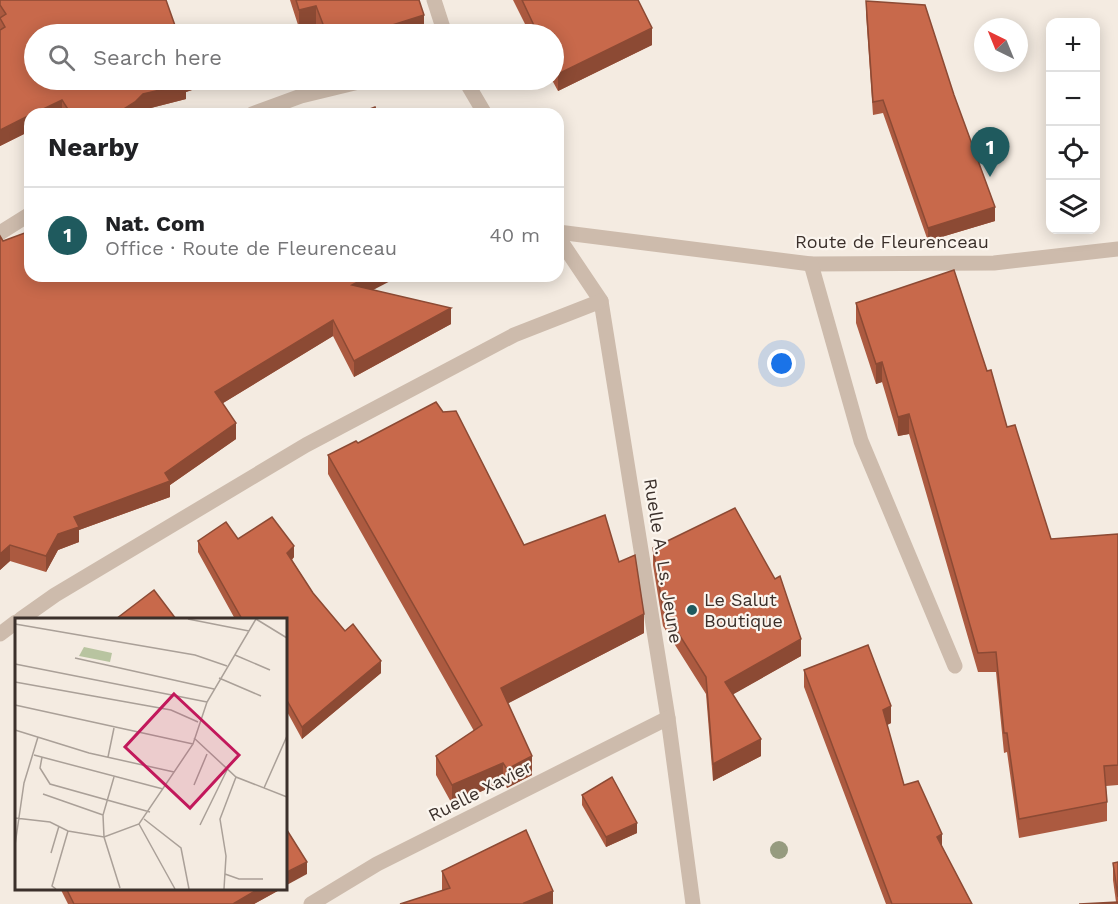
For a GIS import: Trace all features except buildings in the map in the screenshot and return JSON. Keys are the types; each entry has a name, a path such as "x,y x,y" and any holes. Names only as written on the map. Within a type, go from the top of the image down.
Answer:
{"street":[{"path":"434,0 442,24"},
{"path":"268,108 326,90"},
{"path":"471,90 481,108"},
{"path":"0,233 24,218"},
{"name":"Route de Fleurenceau","path":"564,233 811,264 994,263 1118,249"},
{"name":"Ruelle A. Ls. Jeune","path":"564,246 601,301 668,718 693,904"},
{"path":"811,264 861,441 955,666"},
{"path":"22,618 55,595 306,445 514,335 601,301"},
{"path":"0,634 15,623"},
{"name":"Ruelle Xavier","path":"311,904 376,864 668,718"}],"place":[{"name":"Nat. Com","path":"990,177"},
{"name":"Le Salut Boutique","path":"692,610"}]}
